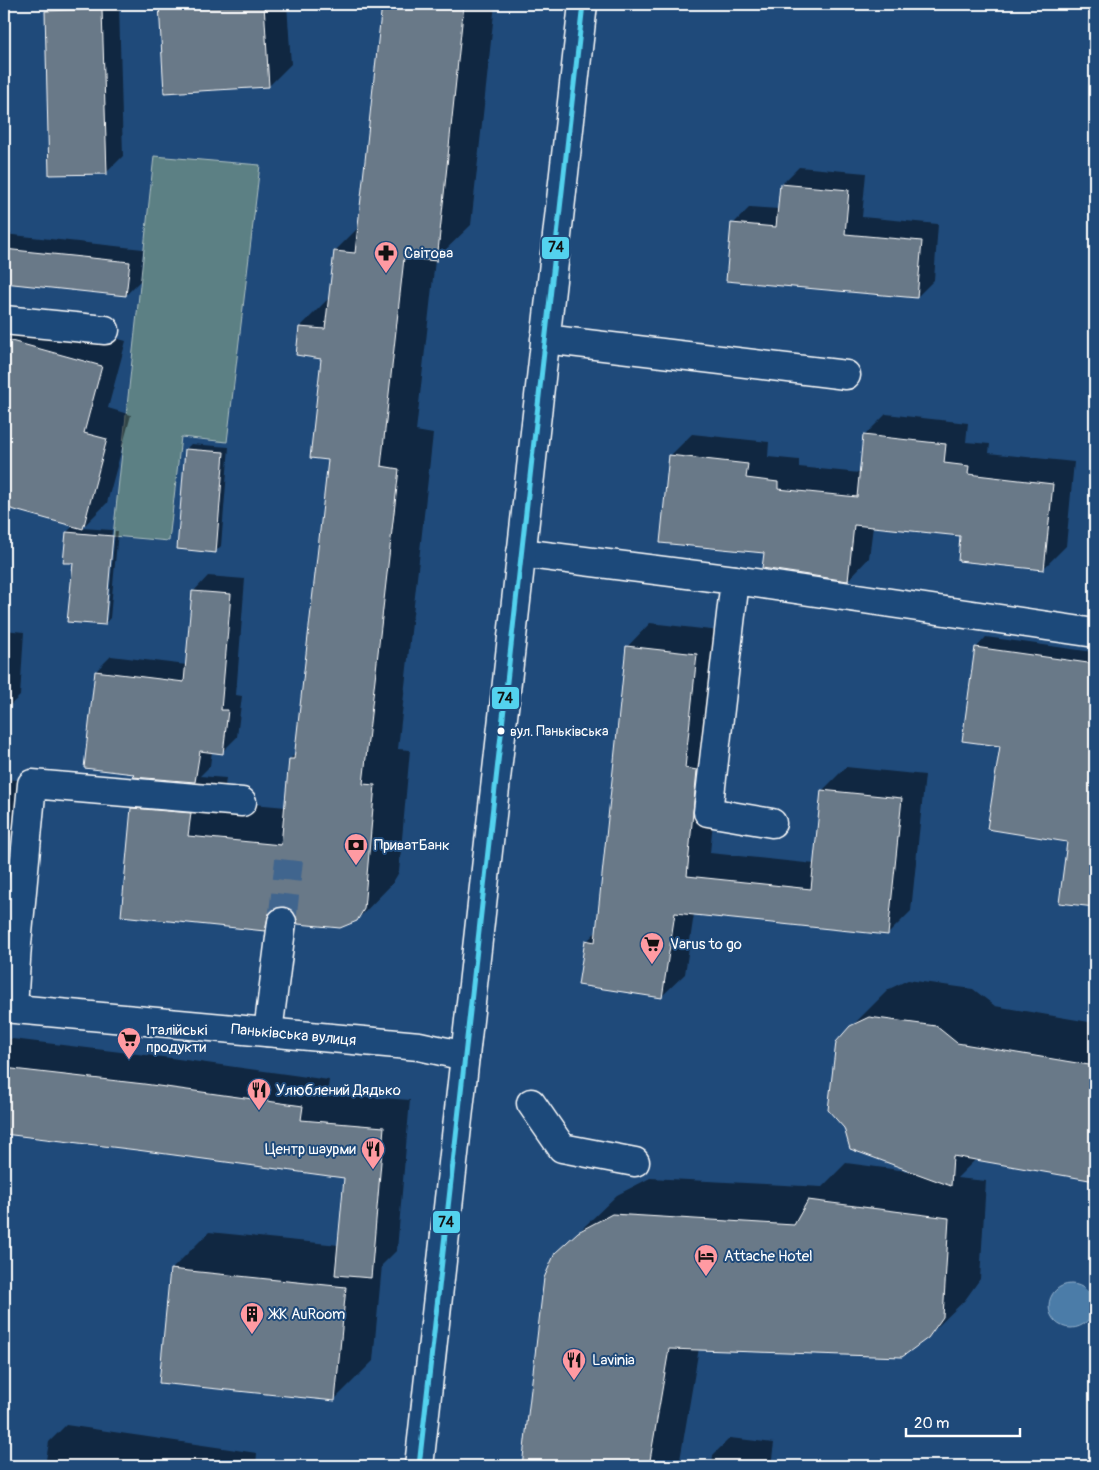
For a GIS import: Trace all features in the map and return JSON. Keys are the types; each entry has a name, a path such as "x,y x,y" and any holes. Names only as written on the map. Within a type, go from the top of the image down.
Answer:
{"main road":[{"path":"419,1466 583,4"},
{"path":"4,320 105,330"},
{"path":"545,339 846,375"},
{"path":"521,553 735,580 1095,633"},
{"path":"735,580 708,812 772,823"},
{"path":"8,1008 17,944 32,784 242,802"},
{"path":"268,1032 282,922"},
{"name":"Паньківська вулиця","path":"8,1008 419,1046 465,1056"},
{"path":"531,1103 562,1148 635,1162"}],"green space":[{"path":"154,156 260,165 227,442 181,437 169,541 113,536"}],"water":[{"path":"1071,1284 1083,1288 1089,1294 1093,1306 1089,1318 1083,1324 1071,1328 1059,1324 1053,1318 1049,1306 1053,1294 1059,1288"}],"building":[{"path":"159,4 264,4 269,87 164,93"},
{"path":"382,4 464,4 437,261 404,258 381,466 399,469 363,784 375,785 364,909 357,921 340,928 298,924 296,916 291,909 283,906 276,907 269,913 265,931 121,916 131,808 191,813 188,836 281,845 289,759 294,759 328,460 310,458 321,359 296,355 299,327 325,329 334,251 355,253"},
{"path":"102,9 107,174 49,175 45,11"},
{"path":"780,184 849,190 845,234 922,241 917,298 726,281 731,223 776,227"},
{"path":"4,249 130,262 126,296 4,283"},
{"path":"4,339 102,366 84,433 107,439 83,529 4,507"},
{"path":"863,435 946,444 944,463 969,466 968,474 1053,484 1044,570 958,561 960,536 854,525 848,581 762,568 764,553 660,543 669,455 748,464 746,478 778,482 778,489 857,497"},
{"path":"185,449 224,452 216,553 177,549"},
{"path":"66,532 113,536 105,625 67,622 73,563 63,563"},
{"path":"192,591 231,594 221,710 228,710 223,754 200,751 195,782 133,777 134,774 84,768 95,671 184,682"},
{"path":"626,646 697,654 685,768 697,770 687,876 811,889 821,790 902,798 888,935 675,913 662,998 578,985 585,940 595,942"},
{"path":"975,647 1095,664 1095,907 1059,903 1067,842 987,829 1000,746 962,741"},
{"path":"869,1017 936,1026 957,1043 1095,1066 1095,1181 953,1156 951,1186 850,1149 844,1128 828,1110 836,1042 850,1026"},
{"path":"4,1068 144,1084 303,1106 301,1120 384,1127 371,1278 335,1275 344,1178 4,1134"},
{"path":"808,1200 949,1218 943,1317 928,1338 902,1357 669,1349 649,1466 522,1466 544,1278 555,1253 578,1232 612,1214 794,1225"},
{"name":"ЖК AuRoom","path":"170,1269 346,1287 335,1401 159,1383"}],"tunnel":[{"path":"282,922 289,860"}],"transit line":[{"name":"74","path":"419,1466 583,4"}],"place":[{"name":"Світова","path":"386,274"},
{"name":"вул. Паньківська","path":"501,731"},
{"name":"ПриватБанк","path":"356,866"},
{"name":"Varus to go","path":"652,965"},
{"name":"Італійські продукти","path":"129,1060"},
{"name":"Улюблений Дядько","path":"259,1111"},
{"name":"Центр шаурми","path":"373,1170"},
{"name":"Attache Hotel","path":"706,1277"},
{"name":"ЖК AuRoom","path":"252,1335"},
{"name":"Lavinia","path":"574,1381"}]}
